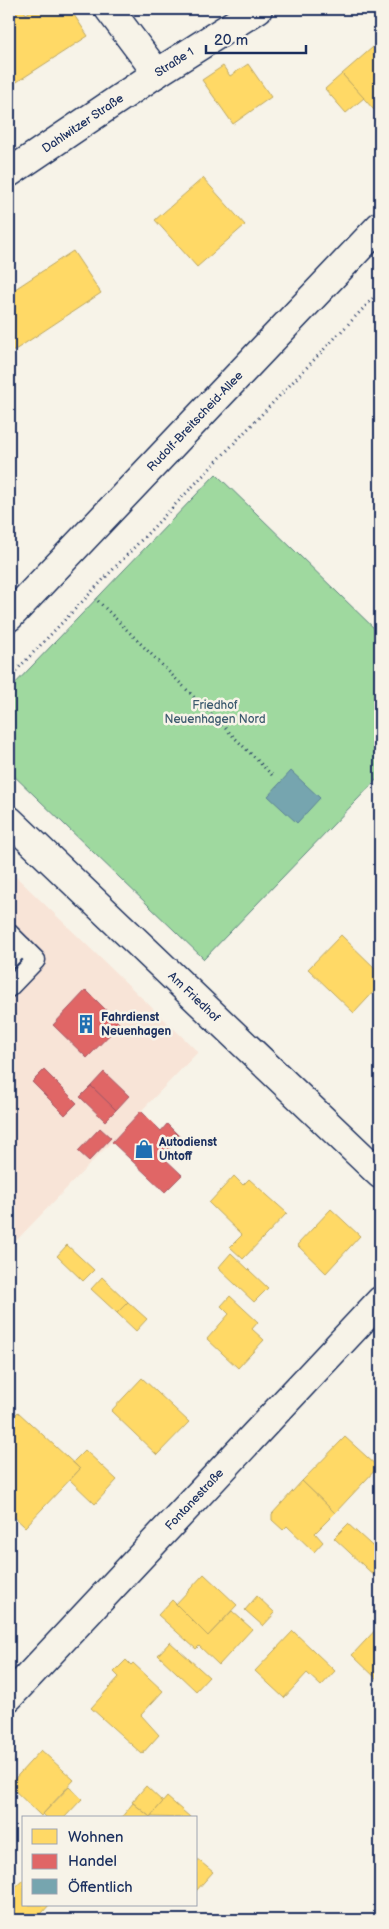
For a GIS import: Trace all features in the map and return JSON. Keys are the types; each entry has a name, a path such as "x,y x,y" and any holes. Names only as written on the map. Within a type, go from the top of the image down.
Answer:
{"street":[{"name":"Straße 1","path":"109,9 157,73 258,9"},
{"name":"Dahlwitzer Straße","path":"9,173 157,73"},
{"name":"Rudolf-Breitscheid-Allee","path":"9,617 380,226"},
{"name":"Am Friedhof","path":"10,824 380,1174"},
{"name":"Fontanestraße","path":"9,1697 380,1301"}],"lane":[{"path":"9,933 36,960 9,988"},
{"path":"9,959 22,946"}],"path":[{"path":"9,678 380,291"},
{"path":"98,601 273,776"}],"shaded area":[{"path":"9,870 198,1052 9,1248"}],"green space":[{"name":"Friedhof Neuenhagen Nord","path":"216,474 380,634 380,776 204,959 9,771 9,690"}],"building: Wohnen":[{"path":"23,9 26,14 34,9 70,9 88,36 9,87 9,25 12,23 9,16"},
{"path":"380,41 380,104 374,110 342,74"},
{"path":"248,64 271,97 233,124 202,80 223,66 230,76"},
{"path":"342,74 364,98 346,113 325,89"},
{"path":"203,178 245,225 197,267 155,220"},
{"path":"73,251 101,293 9,354 9,293"},
{"path":"341,935 380,973 380,985 354,1013 308,969"},
{"path":"234,1176 243,1185 249,1179 287,1213 243,1259 230,1247 242,1235 209,1203"},
{"path":"331,1209 360,1236 326,1273 297,1245"},
{"path":"67,1245 94,1270 83,1281 57,1256"},
{"path":"231,1253 268,1288 254,1302 218,1268"},
{"path":"102,1277 128,1302 117,1313 91,1289"},
{"path":"230,1296 258,1322 252,1329 264,1340 238,1368 207,1339 229,1314 221,1306"},
{"path":"128,1302 147,1319 136,1331 117,1313"},
{"path":"142,1378 189,1422 157,1455 111,1411"},
{"path":"18,1412 80,1469 25,1527 9,1512 9,1461 13,1456 9,1451 9,1422"},
{"path":"345,1437 378,1467 335,1513 302,1481"},
{"path":"85,1450 117,1480 95,1504 70,1480 80,1469 73,1462"},
{"path":"302,1481 335,1513 315,1533 323,1542 314,1552 287,1526 283,1530 272,1520 272,1514"},
{"path":"348,1524 380,1553 379,1580 334,1538"},
{"path":"380,1536 380,1553 372,1546"},
{"path":"204,1574 237,1605 208,1636 175,1605"},
{"path":"257,1596 275,1613 263,1626 245,1610"},
{"path":"172,1600 208,1636 232,1611 252,1629 219,1665 199,1646 196,1649 158,1615"},
{"path":"380,1625 380,1682 352,1655"},
{"path":"293,1631 335,1671 321,1686 307,1673 284,1698 255,1671"},
{"path":"170,1642 209,1677 196,1691 158,1655"},
{"path":"126,1660 131,1665 133,1663 163,1691 141,1715 159,1735 142,1754 91,1708 119,1677 114,1672"},
{"path":"41,1750 74,1780 41,1816 9,1785"},
{"path":"146,1786 163,1802 149,1816 132,1802"},
{"path":"69,1787 82,1799 66,1816 45,1816 43,1814"},
{"path":"167,1797 189,1816 151,1816"},
{"path":"133,1803 149,1816 123,1816"},
{"path":"198,1860 213,1872 198,1889"},
{"path":"22,1881 22,1906 48,1906 36,1920 9,1920 9,1893"}],"building: Handel":[{"name":"Fahrdienst Neuenhagen","path":"86,990 120,1024 87,1058 53,1025"},
{"path":"44,1070 77,1103 65,1115 32,1082"},
{"path":"104,1072 129,1096 116,1110 91,1086"},
{"path":"91,1086 116,1110 105,1121 80,1097"},
{"name":"Autodienst Uhtoff","path":"141,1111 161,1131 167,1124 180,1137 162,1156 182,1175 165,1192 112,1142"},
{"path":"100,1128 111,1138 89,1161 78,1151"}],"building: Öffentlich":[{"path":"291,771 320,798 297,823 268,796"}],"place":[{"name":"Fahrdienst Neuenhagen","path":"86,1024"},
{"name":"Autodienst Uhtoff","path":"144,1149"}]}
